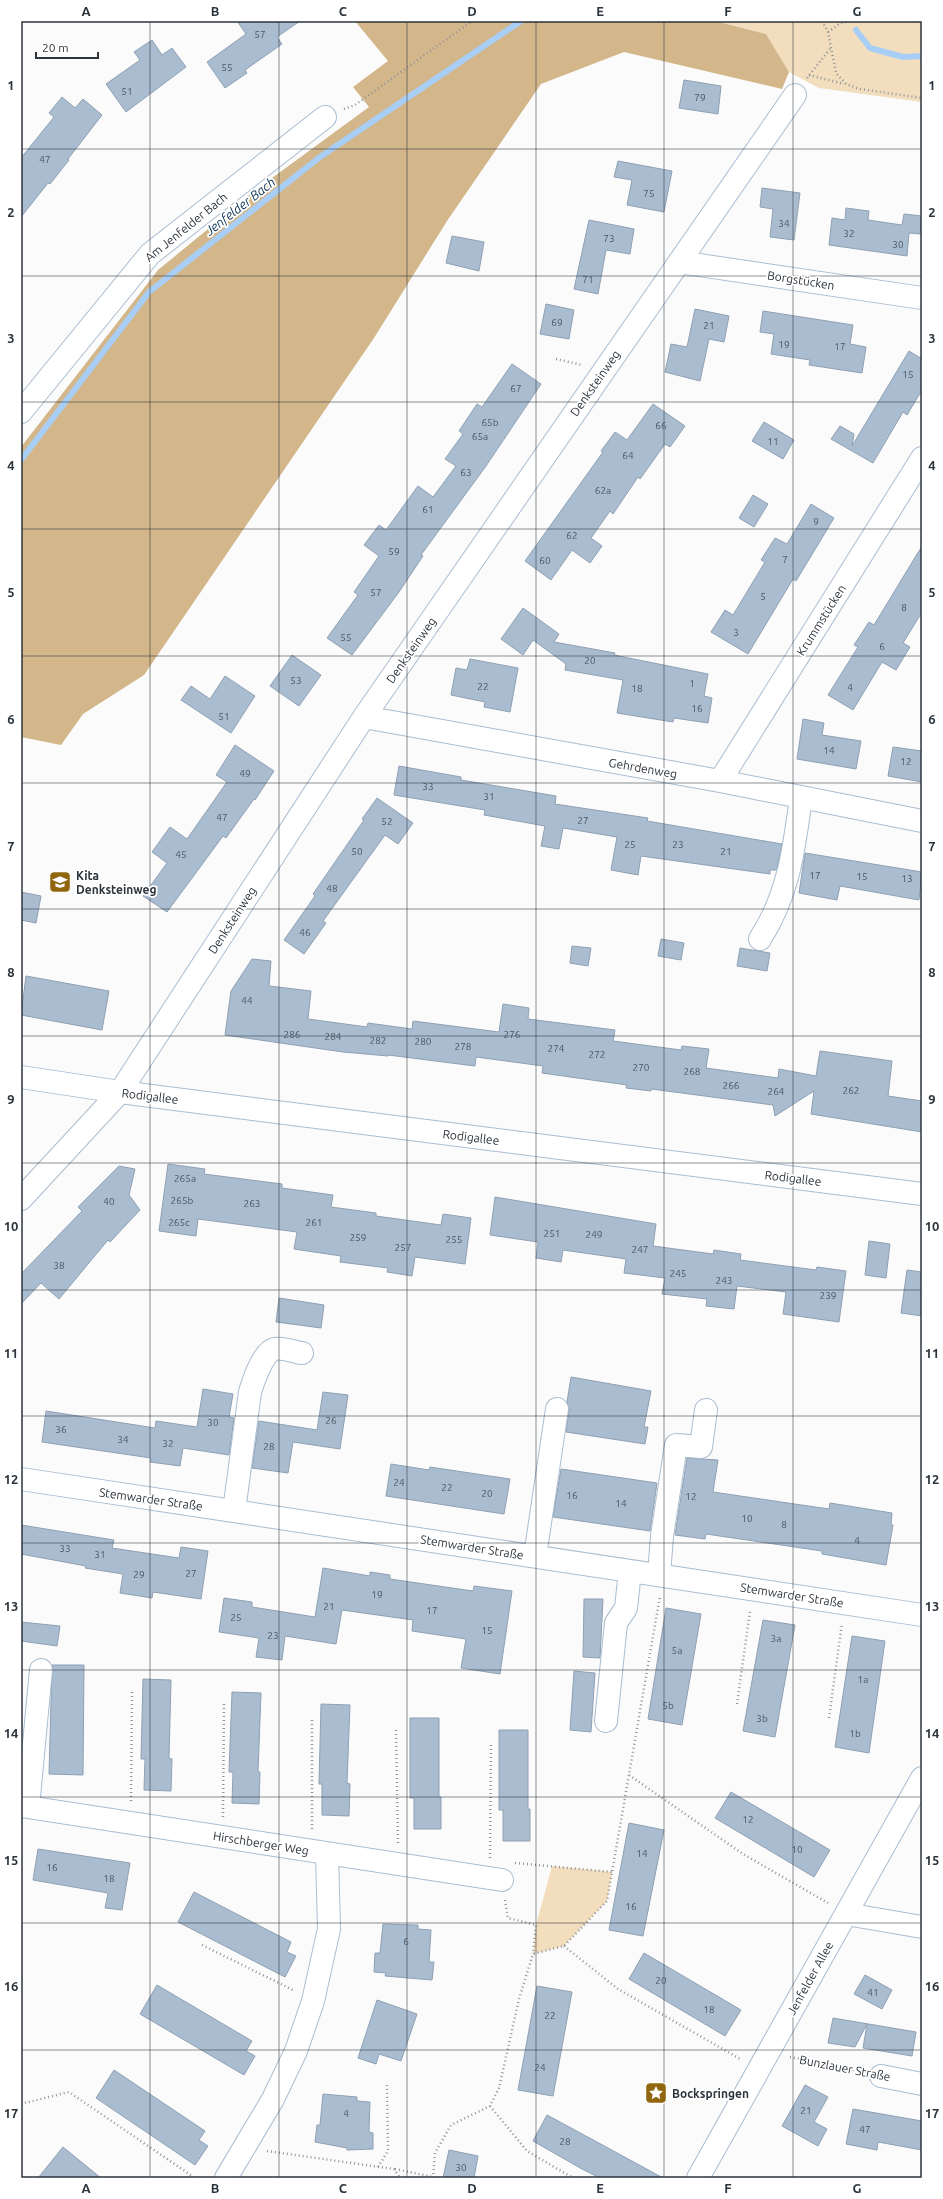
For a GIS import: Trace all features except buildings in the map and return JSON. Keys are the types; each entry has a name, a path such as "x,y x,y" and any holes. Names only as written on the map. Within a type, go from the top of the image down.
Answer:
{"street":[{"name":"Denksteinweg","path":"21,1199 120,1092 364,717 795,95"},
{"name":"Am Jenfelder Bach","path":"21,412 150,254 325,117"},
{"name":"Borgstücken","path":"679,262 922,298"},
{"name":"Krummstücken","path":"720,781 922,458"},
{"name":"Gehrdenweg","path":"364,717 720,781 922,821"},
{"path":"760,939 773,918 788,877 801,797"},
{"name":"Rodigallee","path":"21,1077 120,1092 922,1194"},
{"path":"234,1511 250,1392 255,1377 269,1352 273,1349 302,1353"},
{"path":"535,1556 557,1409"},
{"path":"661,1575 662,1536 676,1445 701,1447 706,1410"},
{"name":"Stemwarder Straße","path":"21,1479 922,1614"},
{"path":"606,1721 616,1623 626,1608 630,1571"},
{"path":"24,1807 40,1670"},
{"name":"Jenfelder Allee","path":"698,2178 922,1778"},
{"name":"Hirschberger Weg","path":"24,1807 398,1864 502,1874"},
{"path":"226,2178 273,2099 296,2051 314,2001 329,1929 319,1852"},
{"path":"846,1914 922,1927"},
{"name":"Bunzlauer Straße","path":"881,2076 922,2084"}],"path":[{"path":"325,117 355,105 472,21"},
{"path":"822,21 828,32 830,49 836,73 846,84"},
{"path":"828,32 839,24 848,21"},
{"path":"914,21 922,22"},
{"path":"795,95 830,49"},
{"path":"809,75 846,84 860,90 922,98"},
{"path":"533,1954 564,1946 607,1901 661,1575"},
{"path":"738,1704 752,1589"},
{"path":"829,1718 844,1603"},
{"path":"131,1823 132,1692"},
{"path":"223,1837 224,1703"},
{"path":"312,1720 319,1852"},
{"path":"396,1730 398,1864"},
{"path":"244,2147 394,2169 433,2178 435,2153 451,2125 490,2106 499,2088 519,1999 533,1954 536,1925 508,1918 502,1874 491,1742"},
{"path":"629,1775 744,1854 846,1914"},
{"path":"502,1874 612,1872"},
{"path":"202,1945 314,2001"},
{"name":"Bunzlauer Straße","path":"564,1946 618,1989 763,2061 881,2076"},
{"path":"378,2167 388,2151 387,2085"},
{"path":"21,2104 70,2092 194,2178"},
{"path":"490,2106 527,2151 573,2178"},
{"path":"394,2169 400,2178"}],"shaded area":[{"path":"355,21 715,21 766,34 789,72 782,89 624,52 541,84 447,221 374,338 144,675 83,714 61,745 21,737 21,447 158,270 257,189 369,107 353,87 388,61"},
{"path":"715,21 922,21 922,102 819,88 789,72 766,34"},
{"path":"552,1866 612,1872 607,1901 564,1946 533,1954 536,1925"}],"waterway":[{"name":"Jenfelder Bach","path":"21,460 149,292 320,157 521,21"},
{"path":"856,30 870,48 903,57 922,56"}],"place":[{"name":"Kita Denksteinweg","path":"60,882"},
{"name":"Bockspringen","path":"656,2093"}]}
